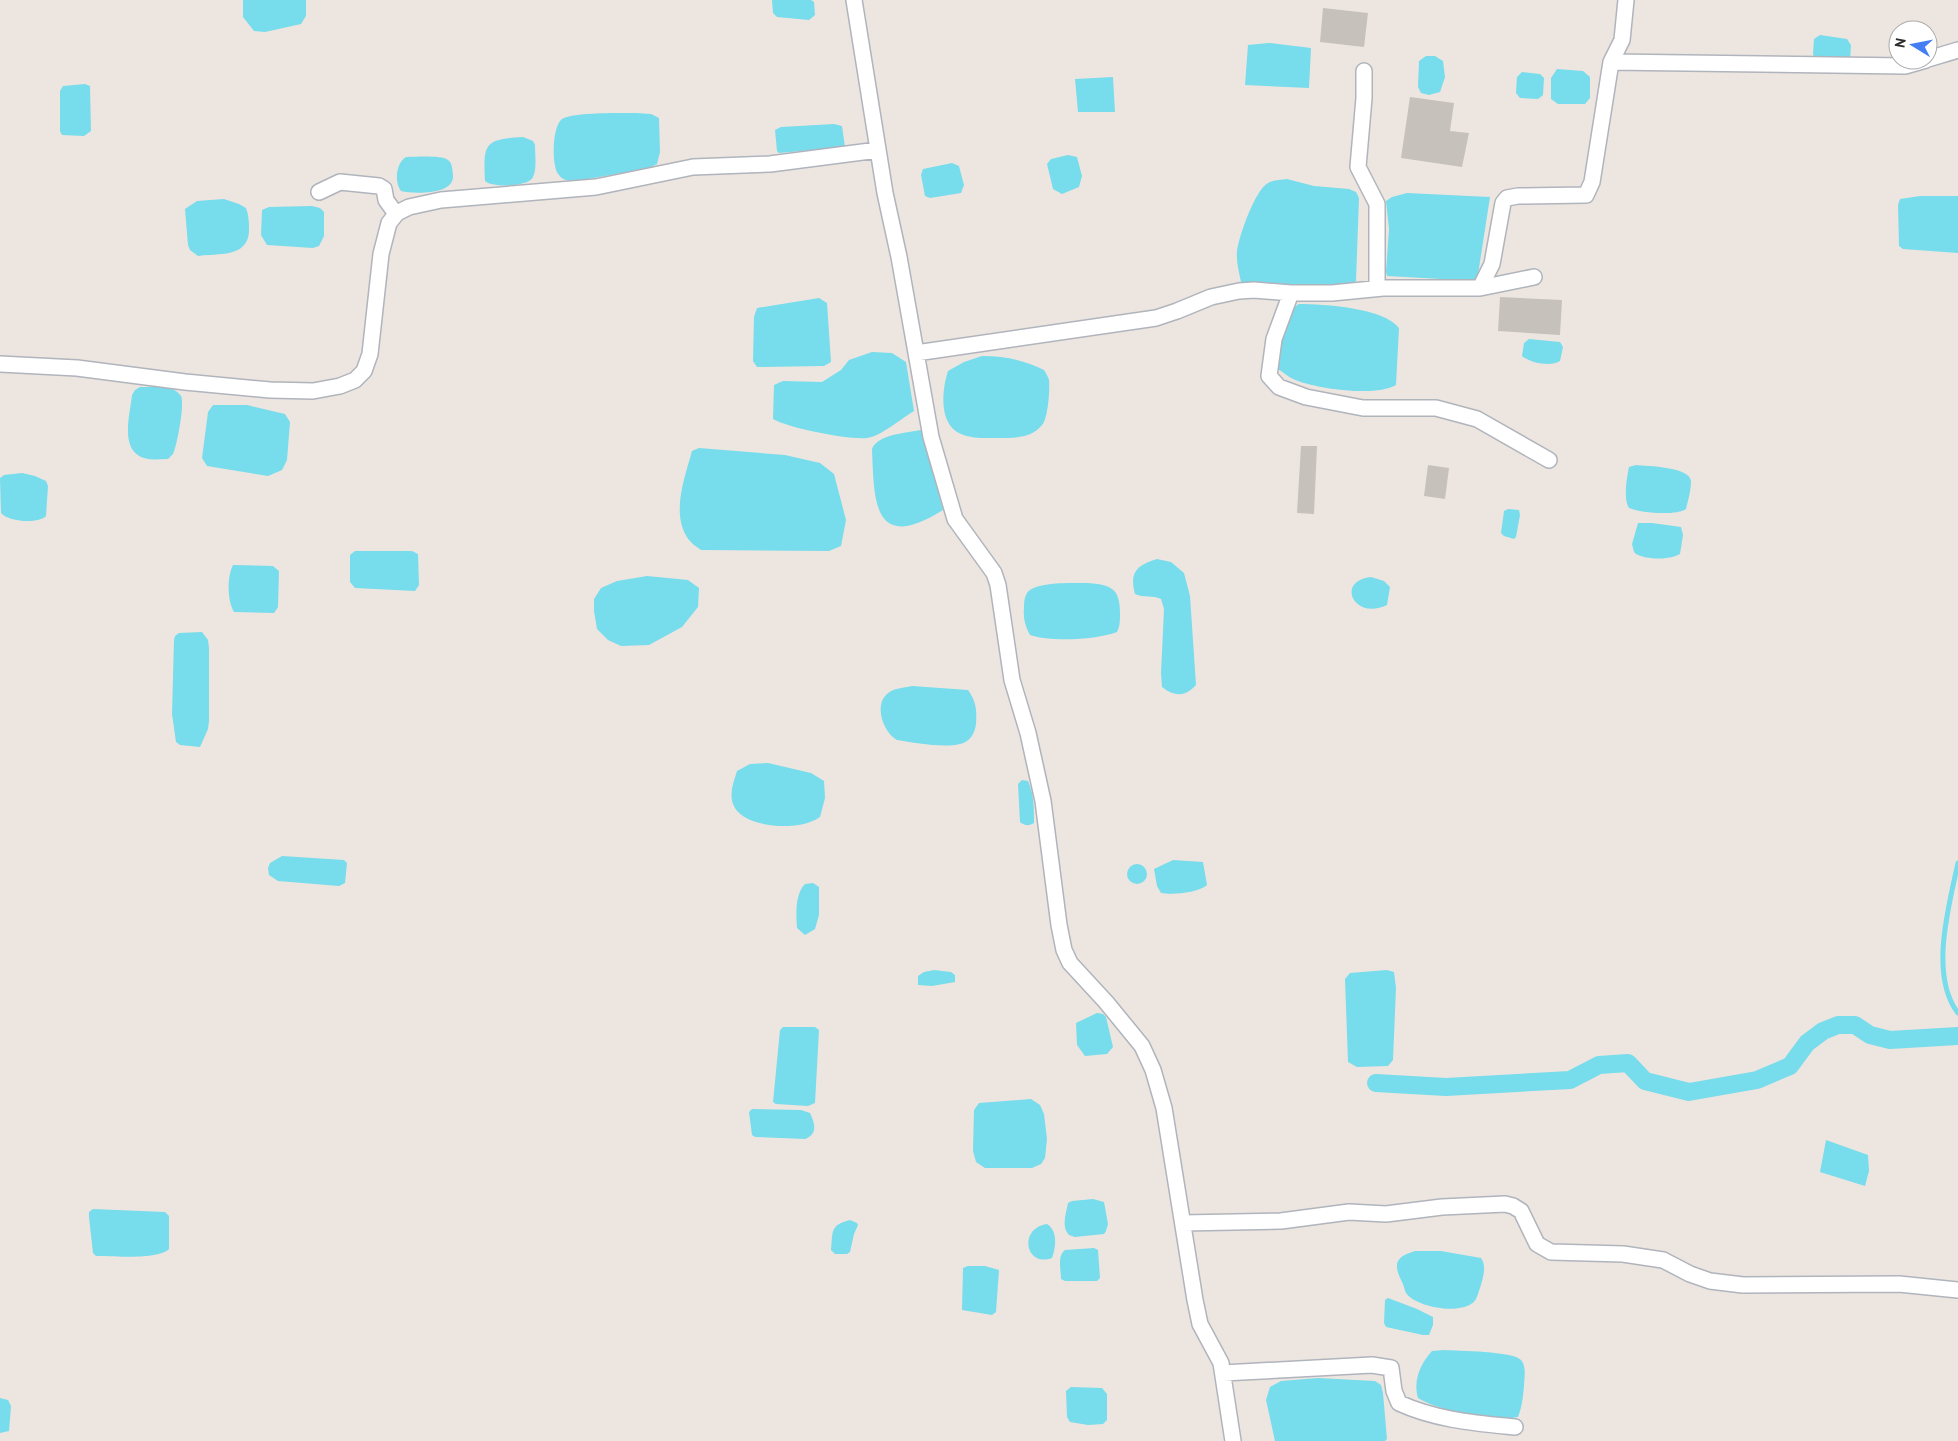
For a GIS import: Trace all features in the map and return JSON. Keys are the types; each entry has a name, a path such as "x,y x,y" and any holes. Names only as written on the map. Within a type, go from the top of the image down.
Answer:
{"street":[{"path":"854,0 885,193 899,257 931,438 955,519 994,573 998,586 1012,680 1028,733 1043,801 1064,950 1074,969 1106,1002 1142,1046 1154,1070 1164,1108 1193,1292 1200,1324 1220,1363 1223,1373 1233,1441"},
{"path":"1480,288 1492,264 1503,203 1507,198 1518,196 1586,195 1592,182 1611,62 1622,40 1626,0"},
{"path":"1938,56 1958,50"},
{"path":"1611,62 1888,66"},
{"path":"1364,72 1364,98 1358,167 1377,204 1377,288"},
{"path":"0,364 77,368 185,382 270,390 313,391 340,386 355,380 364,372 370,354 381,254 389,223 396,214 409,207 440,200 596,187 693,167 770,164 878,150"},
{"path":"320,192 340,182 379,186 384,189 386,200 396,214"},
{"path":"916,353 1156,318 1239,290 1332,293 1377,288 1480,288 1534,276"},
{"path":"1291,293 1274,339 1269,376 1279,387 1306,397 1363,408 1436,408 1477,419 1549,460"},
{"path":"1183,1223 1281,1221 1349,1212 1386,1214 1442,1207 1505,1204 1521,1211 1537,1244 1552,1252 1623,1254 1663,1260 1690,1274 1710,1281 1743,1285 1899,1284 1958,1290"},
{"path":"1223,1373 1363,1366 1391,1368 1394,1391 1399,1403 1411,1409 1457,1422 1515,1427"}],"water":[{"path":"243,0 306,0 306,16 301,24 265,32 254,31 243,17"},
{"path":"772,0 811,0 814,2 815,15 809,20 777,17 773,13"},
{"path":"1820,35 1847,39 1851,45 1850,61 1816,61 1813,54 1814,39"},
{"path":"1269,43 1311,48 1309,88 1245,85 1248,45"},
{"path":"1426,56 1435,56 1443,61 1445,77 1440,92 1429,95 1421,93 1418,87 1419,61"},
{"path":"1557,69 1583,71 1590,77 1590,98 1585,104 1558,104 1551,99 1551,78"},
{"path":"1522,72 1540,74 1544,78 1543,95 1538,99 1520,98 1516,93 1517,77"},
{"path":"1113,77 1115,112 1078,112 1075,79"},
{"path":"85,84 90,86 91,131 84,136 62,135 60,131 60,91 63,86"},
{"path":"586,114 651,114 659,118 660,152 657,164 649,168 577,181 567,180 556,171 554,156 555,138 556,130 562,119"},
{"path":"834,124 842,126 845,147 779,153 777,151 775,130 781,127"},
{"path":"523,137 533,141 535,145 533,177 525,183 518,185 495,185 485,181 485,158 489,146 501,139"},
{"path":"1068,155 1077,157 1082,176 1079,187 1062,194 1053,189 1047,164 1051,159"},
{"path":"406,157 445,158 451,163 452,182 441,190 433,192 415,193 401,191 397,183 397,173 400,164"},
{"path":"952,163 959,166 964,185 961,193 930,198 925,196 921,175 923,169"},
{"path":"1287,179 1314,186 1349,189 1356,192 1359,198 1356,281 1351,285 1322,288 1241,282 1237,263 1237,251 1248,214 1263,187 1270,182"},
{"path":"1407,193 1490,197 1477,281 1387,276 1389,229 1386,201 1392,197"},
{"path":"1920,196 1958,196 1958,253 1903,249 1899,246 1898,205 1900,199"},
{"path":"224,199 246,208 249,226 247,240 243,246 230,253 198,256 190,250 188,245 185,209 197,201"},
{"path":"312,206 320,208 324,212 324,236 319,246 313,248 267,245 261,235 262,210 269,207"},
{"path":"819,298 827,303 831,362 824,366 757,367 753,361 754,317 757,308"},
{"path":"1299,304 1353,308 1391,321 1399,328 1396,385 1375,391 1333,389 1295,380 1278,369 1278,354 1282,333 1290,314"},
{"path":"1529,339 1560,342 1563,347 1560,361 1551,364 1541,363 1530,361 1522,356 1524,343"},
{"path":"872,352 892,353 906,362 914,411 891,427 872,437 858,438 805,429 773,419 774,385 783,381 822,382 841,370 849,360"},
{"path":"982,356 1014,359 1044,370 1049,380 1046,417 1042,425 1033,433 1005,438 970,437 961,434 948,423 943,397 948,371 964,362"},
{"path":"140,387 168,388 178,392 181,396 182,407 175,449 168,459 148,459 139,456 129,442 128,423 132,395"},
{"path":"213,405 247,405 285,414 290,422 287,460 282,470 268,476 207,466 202,458 208,412"},
{"path":"921,430 943,510 920,522 903,526 891,524 882,516 877,504 874,488 872,449 875,444 886,437"},
{"path":"699,448 785,455 820,463 834,474 846,520 841,546 829,551 701,550 690,541 683,530 680,519 683,484 692,451"},
{"path":"1636,465 1668,468 1689,476 1691,484 1686,509 1658,513 1629,508 1626,494 1627,476 1629,467"},
{"path":"22,473 46,481 48,486 46,516 42,519 31,521 16,520 1,513 0,478 4,475"},
{"path":"1508,509 1519,510 1520,515 1514,539 1501,533 1504,511"},
{"path":"1638,523 1681,527 1683,535 1680,554 1658,558 1636,554 1632,544"},
{"path":"355,551 412,551 418,554 419,585 415,591 355,588 350,582 350,555"},
{"path":"1157,559 1171,562 1184,573 1190,596 1196,685 1184,694 1171,693 1162,687 1164,609 1161,599 1135,594 1133,586 1136,570 1144,564"},
{"path":"233,565 273,566 279,571 278,607 274,613 234,612 230,601 229,588"},
{"path":"647,576 688,580 699,588 698,607 682,627 649,645 621,646 608,640 597,629 594,599 601,588 617,581"},
{"path":"1371,577 1384,581 1390,587 1387,605 1375,609 1366,608 1358,604 1353,598 1352,592 1354,585 1360,580"},
{"path":"1065,583 1103,585 1113,589 1116,593 1120,605 1120,623 1117,632 1098,637 1074,639 1050,639 1030,635 1024,615 1024,600 1031,589 1038,586"},
{"path":"202,632 208,640 209,648 208,729 200,747 180,745 176,742 172,714 174,640 175,636 179,633"},
{"path":"912,686 968,690 974,702 976,714 975,727 969,739 960,744 937,745 897,740 892,737 882,719 882,700 891,691"},
{"path":"768,763 811,773 824,781 825,798 820,817 811,822 779,826 756,822 738,812 733,804 732,796 732,787 737,771 750,764"},
{"path":"1022,780 1028,781 1033,796 1034,823 1029,825 1020,822 1018,784"},
{"path":"282,856 344,860 347,863 345,883 339,886 278,881 269,875 268,868 270,863"},
{"path":"1173,860 1203,862 1207,885 1185,893 1161,893 1157,886 1154,869"},
{"path":"1133,864 1141,864 1147,870 1147,878 1141,884 1133,884 1127,878 1127,870"},
{"path":"813,883 819,887 819,915 815,929 805,935 797,928 797,904 799,893 805,884"},
{"path":"934,970 951,972 955,975 955,982 932,986 918,985 918,976 924,972"},
{"path":"1387,970 1394,972 1396,988 1393,1060 1388,1066 1357,1067 1348,1062 1345,979 1350,973"},
{"path":"1097,1013 1103,1014 1106,1017 1113,1047 1107,1054 1085,1056 1077,1045 1076,1023"},
{"path":"783,1027 815,1027 819,1030 815,1103 808,1106 776,1104 773,1102 780,1030"},
{"path":"1031,1099 1040,1105 1044,1114 1047,1139 1045,1158 1041,1164 1032,1168 985,1168 976,1162 973,1151 974,1110 979,1103"},
{"path":"752,1109 801,1110 810,1113 814,1131 805,1139 755,1137 752,1135 749,1112"},
{"path":"1826,1140 1868,1155 1869,1171 1865,1186 1820,1172"},
{"path":"1093,1199 1104,1202 1108,1224 1104,1234 1075,1237 1069,1235 1065,1228 1068,1203"},
{"path":"93,1209 165,1212 169,1216 169,1249 155,1255 145,1256 96,1256 93,1253 89,1217 89,1212"},
{"path":"850,1220 858,1225 850,1252 847,1254 835,1254 831,1250 834,1230 839,1224"},
{"path":"1047,1224 1053,1231 1055,1244 1052,1258 1043,1260 1031,1253 1028,1246 1032,1232 1038,1227"},
{"path":"1094,1248 1098,1250 1100,1278 1097,1281 1065,1281 1061,1279 1060,1259 1065,1250"},
{"path":"1415,1251 1441,1251 1481,1258 1484,1272 1475,1301 1464,1307 1446,1309 1427,1305 1411,1298 1405,1292 1397,1266 1403,1256"},
{"path":"968,1266 985,1266 999,1270 996,1312 992,1315 962,1310 963,1268"},
{"path":"1388,1298 1433,1317 1433,1325 1429,1335 1386,1327 1384,1323 1385,1300"},
{"path":"1432,1351 1497,1353 1521,1360 1525,1369 1525,1376 1518,1417 1482,1417 1439,1407 1418,1398 1416,1385 1424,1361"},
{"path":"1318,1378 1375,1381 1381,1385 1387,1439 1385,1441 1275,1441 1266,1400 1270,1387 1281,1381"},
{"path":"1071,1387 1102,1388 1107,1394 1107,1420 1103,1424 1088,1425 1070,1422 1067,1417 1066,1391"},
{"path":"0,1398 8,1400 11,1406 9,1431 0,1433"}],"building":[{"path":"1323,8 1368,13 1364,47 1320,42"},
{"path":"1410,97 1454,103 1450,131 1469,133 1462,167 1401,158"},
{"path":"1500,297 1562,300 1560,335 1498,331"},
{"path":"1301,446 1317,446 1314,514 1297,513"},
{"path":"1428,465 1449,468 1445,499 1424,496"}],"waterway":[{"path":"1958,863 1946,919 1943,960 1949,998 1958,1013"},
{"path":"1376,1083 1446,1087 1570,1080 1599,1065 1628,1063 1645,1081 1689,1092 1757,1080 1790,1066 1807,1043 1823,1031 1838,1025 1855,1025 1870,1035 1890,1040 1958,1036"}]}
